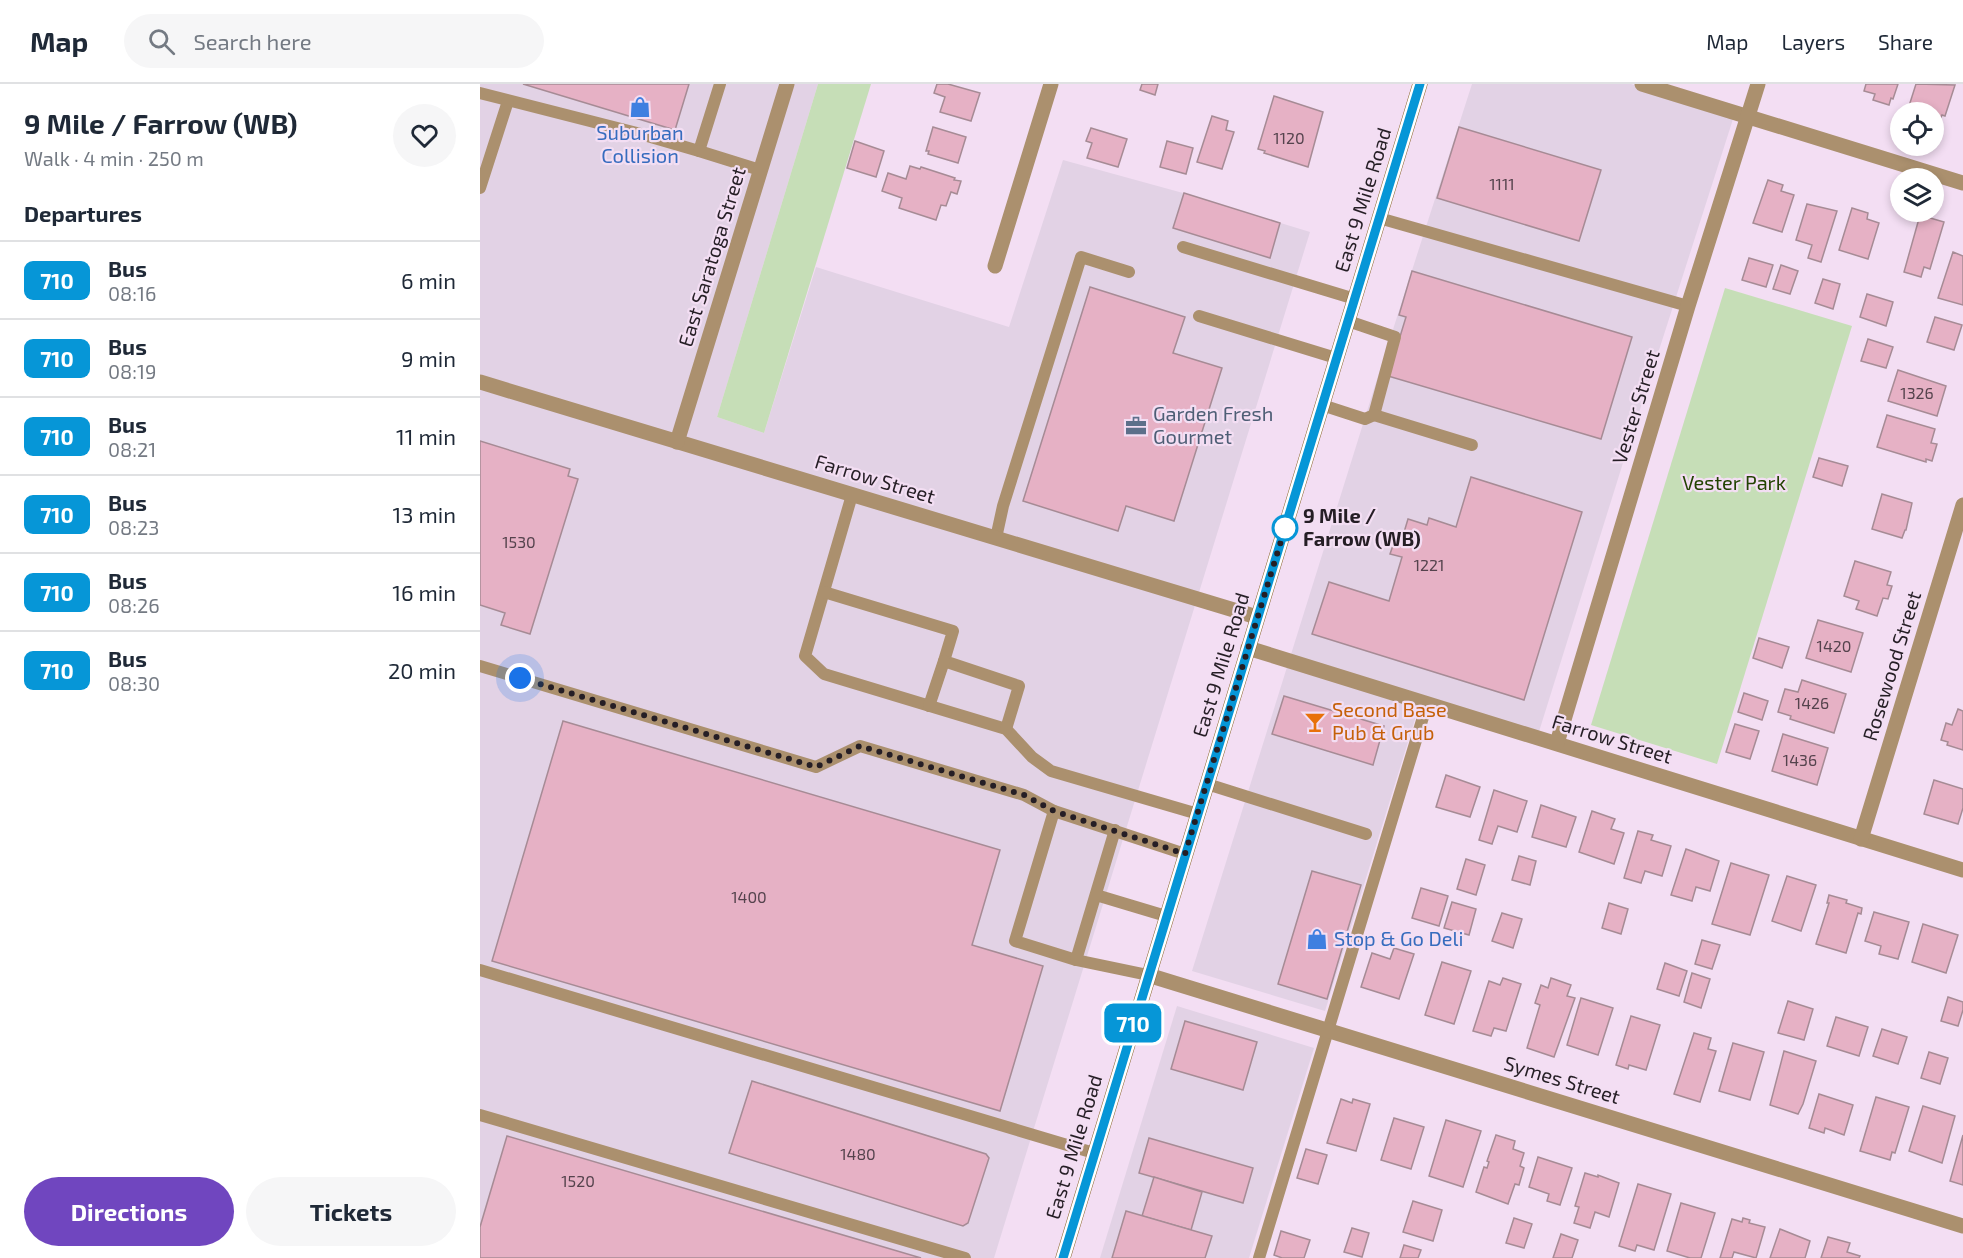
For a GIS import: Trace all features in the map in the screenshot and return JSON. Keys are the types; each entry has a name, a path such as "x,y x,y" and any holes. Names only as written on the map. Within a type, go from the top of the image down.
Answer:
{"main road":[{"name":"East 9 Mile Road","path":"1063,1258 1420,84"}],"street":[{"name":"East Saratoga Street","path":"677,442 787,84"},
{"path":"995,266 1051,84"},
{"path":"1642,84 1963,183"},
{"name":"Vester Street","path":"1557,744 1688,306 1758,84"},
{"name":"Farrow Street","path":"480,382 1257,617"},
{"name":"Rosewood Street","path":"1861,839 1963,505"},
{"name":"Farrow Street","path":"1248,648 1963,870"},
{"name":"Symes Street","path":"1148,975 1963,1226"}],"lane":[{"path":"699,151 720,84"},
{"path":"480,93 637,133 760,170"},
{"path":"480,188 508,101"},
{"path":"1379,218 1688,306"},
{"path":"1183,247 1355,299"},
{"path":"996,538 1003,506 1081,257 1129,272"},
{"path":"1199,316 1336,358"},
{"path":"1348,321 1395,337 1374,415"},
{"path":"1322,405 1365,419 1374,415 1472,445"},
{"path":"852,495 806,656 824,674 1006,729 1032,758 1051,771 1198,814"},
{"path":"824,592 952,631 928,706"},
{"path":"944,661 1019,686 1006,729"},
{"path":"480,666 816,767 860,746 1024,795 1054,811 1185,854"},
{"path":"1258,1258 1427,704"},
{"path":"1207,784 1366,834"},
{"path":"1054,811 1015,941 1076,960 1148,975"},
{"path":"1076,960 1115,830"},
{"path":"1096,895 1166,916"},
{"path":"480,970 1094,1153"},
{"path":"480,1115 965,1258"}],"shaded area":[{"path":"480,84 818,84 717,417 764,433 816,267 1009,327 1063,160 1183,193 1310,232 994,1258 480,1258"},
{"path":"1472,84 1631,84 1734,116 1537,738 1420,703 1325,1011 1192,971"},
{"path":"1177,1006 1314,1048 1249,1258 1100,1258"}],"green space":[{"path":"818,84 871,84 764,433 717,417"},
{"name":"Vester Park","path":"1725,288 1852,326 1717,764 1591,725"}],"building":[{"name":"Suburban Collision","path":"523,84 689,84 675,130"},
{"path":"937,84 948,84 980,93 971,121 940,112 945,97 934,93"},
{"path":"1142,84 1158,84 1155,95 1140,90"},
{"path":"1866,84 1898,84 1889,105 1873,100 1875,94 1864,91"},
{"path":"1916,84 1955,85 1945,116 1944,102 1910,102"},
{"path":"1274,96 1323,112 1308,167 1258,149"},
{"path":"1212,116 1228,121 1226,130 1234,132 1222,169 1197,162"},
{"path":"933,127 966,137 958,163 928,154 929,151 926,151"},
{"path":"1459,127 1601,170 1579,241 1437,198"},
{"path":"1091,128 1127,139 1118,167 1087,158 1092,143 1086,141"},
{"path":"855,141 884,151 876,177 847,168"},
{"path":"1167,141 1193,148 1186,174 1160,167"},
{"path":"910,166 920,169 921,167 961,181 957,194 951,192 946,206 941,205 936,220 899,208 902,198 882,191 888,173 906,179"},
{"path":"1768,180 1783,185 1781,191 1794,195 1782,232 1753,223"},
{"path":"1184,193 1280,223 1270,258 1173,228"},
{"path":"1807,204 1837,211 1821,262 1808,258 1812,245 1796,240"},
{"path":"1852,208 1868,213 1867,219 1879,223 1868,259 1839,250"},
{"path":"1918,222 1944,222 1930,269 1924,267 1921,277 1904,272"},
{"path":"1953,252 1963,256 1963,305 1938,298"},
{"path":"1749,258 1773,265 1766,287 1742,280"},
{"path":"1781,265 1798,271 1790,294 1773,289"},
{"path":"1412,271 1632,337 1601,439 1388,376 1406,317 1399,315"},
{"path":"1823,279 1840,284 1833,309 1815,303"},
{"path":"1090,287 1185,317 1173,353 1222,368 1174,521 1126,506 1118,531 1023,501"},
{"path":"1867,294 1893,302 1886,326 1860,317"},
{"path":"1935,317 1962,325 1954,350 1927,342"},
{"path":"1868,339 1893,347 1886,368 1861,361"},
{"path":"1898,370 1946,386 1937,416 1888,401"},
{"path":"1887,415 1935,429 1931,443 1937,444 1932,461 1926,459 1926,462 1877,447"},
{"path":"480,441 570,469 568,476 578,479 530,634 501,625 505,613 480,605"},
{"path":"1819,458 1848,466 1842,486 1813,477"},
{"path":"1471,477 1582,512 1524,700 1312,634 1329,582 1389,601 1402,557 1390,554 1396,537 1402,539 1408,519 1427,525 1429,518 1456,527"},
{"path":"1882,494 1912,503 1902,538 1872,529"},
{"path":"1855,561 1891,572 1887,585 1892,586 1888,599 1883,598 1877,616 1856,609 1859,601 1844,596"},
{"path":"1818,620 1863,633 1851,672 1806,658"},
{"path":"1759,638 1789,647 1782,668 1753,658"},
{"path":"1802,680 1846,694 1834,733 1790,719 1791,716 1778,712 1785,689 1798,692"},
{"path":"1744,693 1768,701 1762,720 1738,712"},
{"path":"1284,696 1384,726 1373,765 1272,734"},
{"path":"1958,709 1963,711 1963,750 1947,745 1948,742 1941,740 1946,723 1952,725"},
{"path":"563,721 1000,850 972,945 1043,966 1000,1111 492,961"},
{"path":"1735,724 1759,731 1750,759 1726,752"},
{"path":"1783,734 1828,748 1817,785 1772,771"},
{"path":"1446,775 1480,787 1470,817 1436,807"},
{"path":"1934,780 1963,789 1963,808 1958,824 1924,814"},
{"path":"1494,790 1527,801 1517,832 1498,826 1492,844 1479,840"},
{"path":"1541,805 1576,817 1566,847 1532,837"},
{"path":"1592,811 1615,819 1611,829 1624,833 1614,864 1579,852"},
{"path":"1638,831 1653,835 1651,840 1671,846 1662,876 1645,871 1641,883 1624,878"},
{"path":"1686,849 1719,861 1710,891 1696,887 1692,901 1671,895"},
{"path":"1519,856 1536,861 1530,885 1512,880"},
{"path":"1466,859 1485,865 1476,895 1457,889"},
{"path":"1731,863 1769,875 1750,935 1712,924"},
{"path":"1312,871 1361,885 1327,999 1278,984"},
{"path":"1787,876 1816,885 1801,931 1772,921"},
{"path":"1421,888 1448,896 1439,926 1412,918"},
{"path":"1829,895 1847,900 1846,903 1862,908 1861,914 1858,913 1846,953 1816,944 1829,903 1827,903"},
{"path":"1452,902 1476,909 1469,935 1444,928"},
{"path":"1609,903 1628,909 1621,934 1602,928"},
{"path":"1874,912 1909,922 1898,959 1879,954 1881,946 1865,941"},
{"path":"1502,913 1522,919 1513,948 1492,941"},
{"path":"1923,924 1958,935 1946,973 1912,962"},
{"path":"1702,940 1720,945 1712,969 1695,964"},
{"path":"1394,948 1414,954 1399,999 1361,987 1372,953 1390,959"},
{"path":"1442,962 1471,971 1454,1024 1425,1015"},
{"path":"1665,963 1687,971 1679,996 1657,989"},
{"path":"1692,973 1710,979 1701,1008 1684,1002"},
{"path":"1503,978 1521,984 1506,1031 1494,1028 1491,1036 1473,1031 1489,981 1500,985"},
{"path":"1551,978 1571,985 1567,996 1575,998 1554,1057 1527,1048 1540,1005 1535,1003 1541,985 1548,988"},
{"path":"1948,997 1963,1002 1958,1026 1941,1021"},
{"path":"1581,998 1613,1008 1598,1055 1567,1045"},
{"path":"1788,1001 1813,1009 1804,1040 1778,1033"},
{"path":"1631,1016 1660,1025 1646,1070 1629,1065 1628,1069 1616,1065"},
{"path":"1836,1017 1868,1027 1859,1056 1827,1046"},
{"path":"1185,1021 1257,1042 1243,1090 1171,1069"},
{"path":"1882,1029 1907,1037 1898,1064 1873,1056"},
{"path":"1694,1033 1711,1038 1708,1049 1716,1051 1700,1102 1674,1094"},
{"path":"1733,1043 1764,1052 1750,1100 1719,1091"},
{"path":"1784,1051 1816,1061 1798,1114 1770,1105"},
{"path":"1929,1052 1948,1058 1940,1084 1921,1078"},
{"path":"752,1081 986,1154 989,1158 968,1223 963,1226 729,1153"},
{"path":"1819,1094 1853,1105 1844,1135 1825,1128 1824,1133 1809,1128"},
{"path":"1876,1097 1909,1107 1895,1153 1892,1152 1890,1160 1860,1151"},
{"path":"1341,1099 1352,1103 1353,1099 1370,1104 1356,1151 1327,1143"},
{"path":"1923,1106 1955,1116 1942,1163 1909,1151"},
{"path":"1394,1118 1424,1127 1411,1169 1381,1160"},
{"path":"1446,1120 1481,1131 1463,1187 1429,1176"},
{"path":"1496,1135 1515,1141 1513,1149 1524,1153 1520,1166 1524,1168 1519,1185 1515,1184 1508,1204 1476,1192 1484,1167 1487,1168 1489,1162 1487,1161"},
{"path":"1963,1135 1963,1185 1950,1181"},
{"path":"507,1136 921,1258 480,1258 480,1227"},
{"path":"1149,1138 1253,1168 1243,1203 1139,1173"},
{"path":"1306,1149 1327,1155 1318,1184 1297,1178"},
{"path":"1538,1157 1572,1168 1560,1205 1547,1201 1549,1194 1529,1187"},
{"path":"1585,1173 1619,1183 1609,1217 1595,1212 1590,1228 1574,1223 1579,1207 1575,1206"},
{"path":"1154,1177 1202,1192 1191,1230 1142,1216"},
{"path":"1638,1184 1671,1194 1654,1250 1637,1245 1635,1251 1619,1246"},
{"path":"1413,1201 1442,1210 1433,1241 1403,1232"},
{"path":"1681,1203 1715,1213 1701,1258 1690,1258 1667,1251"},
{"path":"1126,1211 1212,1236 1205,1258 1112,1258"},
{"path":"1514,1218 1532,1224 1524,1248 1506,1243"},
{"path":"1743,1218 1750,1220 1749,1223 1765,1227 1756,1258 1734,1252 1732,1258 1720,1258 1732,1219 1742,1222"},
{"path":"1352,1228 1369,1233 1362,1257 1344,1252"},
{"path":"1780,1229 1810,1241 1805,1258 1770,1258"},
{"path":"1281,1231 1310,1240 1304,1258 1282,1258 1274,1255"},
{"path":"1561,1234 1578,1240 1572,1258 1553,1258"},
{"path":"1828,1237 1850,1243 1847,1252 1860,1256 1859,1258 1821,1258"},
{"path":"1404,1245 1421,1250 1418,1258 1400,1258"}],"bus line":[{"name":"710","path":"1063,1258 1420,84"}],"place":[{"name":"Suburban Collision","path":"640,107"},
{"name":"Garden Fresh Gourmet","path":"1136,426"},
{"name":"9 Mile / Farrow (WB)","path":"1285,528"},
{"name":"Second Base Pub & Grub","path":"1315,722"},
{"name":"Stop & Go Deli","path":"1317,939"}],"route":[{"path":"520,678 816,767 860,746 1024,795 1054,811 1127,833 1185,854 1285,528"}]}
